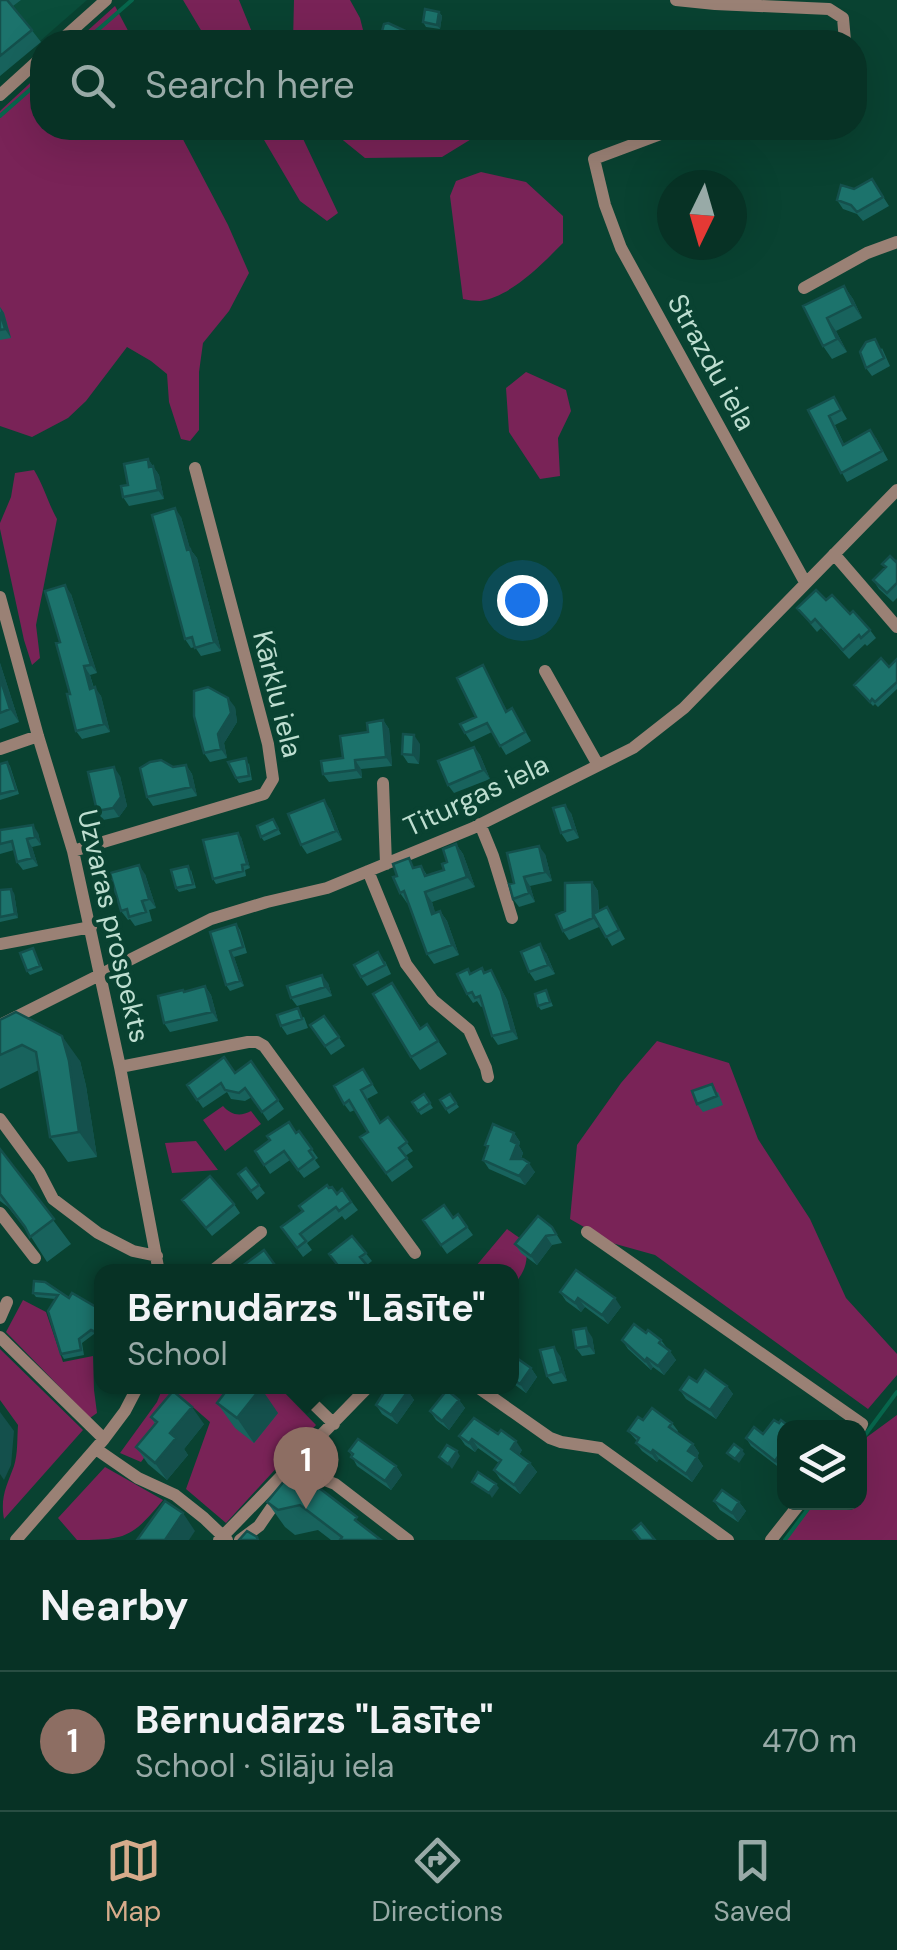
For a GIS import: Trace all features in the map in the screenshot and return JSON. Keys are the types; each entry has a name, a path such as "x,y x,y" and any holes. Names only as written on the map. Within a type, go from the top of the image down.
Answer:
{"street":[{"path":"72,30 106,0"},
{"path":"676,0 829,9 844,18 845,30"},
{"path":"0,95 30,69"},
{"name":"Strazdu iela","path":"645,140 594,159 605,205 621,248 805,582"},
{"path":"804,288 867,253 897,242"},
{"name":"Kārklu iela","path":"74,852 264,794 273,779 268,744 194,468"},
{"name":"Titurgas iela","path":"0,1025 211,919 327,888 480,824 633,748 684,708 897,490"},
{"path":"834,554 897,627"},
{"name":"Uzvaras prospekts","path":"0,596 74,852 158,1264"},
{"path":"544,671 598,765"},
{"path":"0,748 38,736"},
{"path":"383,783 386,864"},
{"path":"480,824 512,918"},
{"path":"368,871 406,964 433,1000 469,1030 488,1077"},
{"path":"0,944 91,927"},
{"path":"120,1067 248,1042 264,1046 415,1254"},
{"path":"0,1119 53,1199 98,1233 133,1251 157,1256"},
{"path":"0,1212 36,1258"},
{"path":"222,1264 261,1232"},
{"path":"587,1232 853,1420"},
{"path":"0,1318 7,1302"},
{"path":"0,1338 100,1444 104,1457 175,1495 223,1539 361,1394"},
{"path":"16,1540 100,1444 134,1394"},
{"path":"303,1394 334,1424"},
{"path":"487,1394 550,1438 600,1448 728,1540"},
{"path":"312,1445 322,1479"},
{"path":"240,1540 259,1526 280,1496 322,1479 408,1540"},
{"path":"771,1540 794,1510"}],"shaded area":[{"path":"0,0 87,0 53,30 30,30 30,50 0,76"},
{"path":"183,0 239,0 251,30 201,30"},
{"path":"294,0 350,0 363,30 293,30"},
{"path":"115,6 128,30 88,30"},
{"path":"30,83 30,140 183,140 249,273 229,311 203,343 199,430 190,441 181,439 169,402 167,374 127,347 68,418 32,437 0,426 0,111"},
{"path":"264,140 304,140 338,213 327,221 300,201"},
{"path":"343,140 470,140 442,157 365,158"},
{"path":"481,172 526,182 563,216 563,243 515,286 480,301 463,299 450,196 456,181"},
{"path":"526,372 566,390 571,411 558,438 560,476 540,479 509,432 506,388"},
{"path":"34,470 57,519 36,625 40,658 32,665 0,523 11,497 15,473"},
{"path":"657,1041 729,1063 758,1139 810,1219 846,1298 897,1354 897,1375 868,1409 655,1255 612,1243 570,1219 577,1145"},
{"path":"223,1106 236,1114 251,1111 261,1124 225,1151 203,1120"},
{"path":"196,1141 218,1170 172,1173 165,1143"},
{"path":"507,1229 525,1245 527,1258 519,1278 519,1264 478,1264"},
{"path":"23,1300 46,1312 63,1362 93,1356 97,1413 90,1418 6,1332"},
{"path":"0,1349 83,1430 4,1519 4,1498 15,1461 18,1425 0,1400"},
{"path":"160,1394 286,1394 316,1425 226,1523 186,1489 210,1422 186,1401 141,1462 120,1453"},
{"path":"897,1415 897,1540 785,1540 809,1510 867,1510 867,1437"},
{"path":"105,1467 163,1500 126,1534 77,1540 58,1518"}],"building":[{"path":"0,0 7,0 32,30 0,56"},
{"path":"425,9 439,12 437,25 423,22"},
{"path":"388,23 403,30 382,30"},
{"path":"872,179 883,197 857,212 837,200 841,185 854,189"},
{"path":"844,286 853,305 827,318 837,339 823,346 803,306"},
{"path":"875,339 884,358 866,368 860,352 866,342"},
{"path":"834,397 841,410 829,416 843,445 870,430 882,451 841,473 808,410"},
{"path":"148,459 158,490 123,497 121,486 128,485 124,464"},
{"path":"175,508 214,642 195,648 192,637 185,639 152,515"},
{"path":"890,556 897,560 897,583 887,593 873,580 886,567 882,564"},
{"path":"65,585 91,665 84,666 90,689 95,687 104,724 76,731 56,643 60,642 45,591"},
{"path":"816,590 826,600 832,595 870,630 843,650 815,619 811,623 797,608"},
{"path":"881,658 889,667 897,659 897,682 870,702 854,685"},
{"path":"483,665 506,712 512,708 525,732 500,746 487,723 465,733 460,724 476,717 457,678"},
{"path":"0,678 10,709 0,713"},
{"path":"208,687 228,698 231,713 218,734 221,749 204,753 194,716 194,691"},
{"path":"383,720 386,757 355,760 356,770 323,774 321,761 343,758 340,736 368,732 367,723"},
{"path":"403,734 414,735 413,755 402,754"},
{"path":"474,747 483,770 448,785 438,761"},
{"path":"246,758 249,776 236,778 228,762"},
{"path":"161,760 173,767 186,765 191,787 147,797 140,768"},
{"path":"7,762 16,790 0,794 0,764"},
{"path":"114,767 121,797 113,808 97,811 88,772"},
{"path":"324,800 336,831 301,845 288,814"},
{"path":"565,805 573,829 561,833 553,808"},
{"path":"273,819 278,829 261,837 257,826"},
{"path":"33,825 35,837 27,839 32,858 17,862 12,841 0,844 0,830"},
{"path":"238,833 247,864 242,865 243,871 213,879 203,840"},
{"path":"456,844 467,877 425,892 432,914 440,911 452,945 427,954 404,891 400,893 393,877 397,876 393,864 409,858 413,868 421,866 425,876 444,870 442,864 447,862 443,849"},
{"path":"539,846 545,872 524,877 529,893 513,899 509,884 514,883 507,853"},
{"path":"139,865 149,899 142,901 146,912 129,917 127,909 121,911 110,873"},
{"path":"188,866 193,884 176,888 171,870"},
{"path":"592,882 593,918 563,931 556,915 565,911 565,883"},
{"path":"11,889 15,914 0,917 0,890"},
{"path":"607,907 619,930 606,937 593,914"},
{"path":"236,924 243,947 230,951 240,981 226,985 210,932"},
{"path":"540,944 548,965 529,972 521,952"},
{"path":"33,948 40,966 27,971 20,953"},
{"path":"378,952 385,965 361,977 354,965"},
{"path":"482,968 484,973 491,970 501,991 512,1031 492,1036 480,996 467,994 457,974 468,969 470,974"},
{"path":"322,975 325,987 291,998 287,986"},
{"path":"392,983 420,1029 427,1024 438,1041 411,1057 373,994"},
{"path":"205,986 212,1012 164,1023 158,996"},
{"path":"546,990 550,1002 538,1006 535,994"},
{"path":"298,1008 302,1019 281,1026 277,1015"},
{"path":"16,1012 62,1036 79,1132 50,1137 36,1052 22,1045 0,1055 0,1020"},
{"path":"324,1016 339,1037 325,1046 310,1025"},
{"path":"224,1057 235,1073 251,1061 278,1100 262,1112 245,1088 239,1093 225,1090 221,1083 197,1100 187,1085"},
{"path":"363,1069 372,1084 361,1090 380,1123 388,1117 407,1142 399,1148 407,1158 386,1173 360,1137 368,1132 349,1100 344,1104 334,1086"},
{"path":"712,1084 717,1096 697,1104 692,1091"},
{"path":"424,1094 430,1103 418,1111 412,1102"},
{"path":"450,1094 456,1103 446,1109 440,1100"},
{"path":"289,1122 312,1149 309,1151 314,1158 298,1170 284,1151 264,1165 255,1151 270,1140 267,1136"},
{"path":"493,1124 514,1133 511,1141 517,1144 511,1159 529,1163 519,1176 483,1160"},
{"path":"0,1149 54,1219 30,1237 0,1194"},
{"path":"246,1168 259,1185 251,1191 238,1174"},
{"path":"210,1176 234,1204 206,1228 182,1200"},
{"path":"327,1185 337,1194 342,1189 351,1202 339,1211 336,1207 300,1234 306,1241 297,1248 281,1227 303,1211 299,1206"},
{"path":"444,1205 453,1218 458,1214 467,1227 441,1245 423,1220"},
{"path":"538,1216 556,1234 546,1236 531,1256 515,1244"},
{"path":"352,1236 366,1253 360,1257 366,1264 337,1264 329,1254"},
{"path":"264,1250 274,1264 245,1264"},
{"path":"576,1270 615,1298 602,1315 578,1298 575,1303 560,1292"},
{"path":"34,1281 45,1282 69,1298 72,1293 94,1306 94,1331 79,1339 81,1350 61,1354 48,1311 58,1295 33,1293"},
{"path":"634,1324 646,1333 648,1330 670,1351 658,1366 647,1358 645,1361 622,1340"},
{"path":"586,1328 589,1346 576,1348 573,1330"},
{"path":"554,1347 561,1372 547,1376 540,1350"},
{"path":"519,1360 531,1368 519,1383"},
{"path":"705,1370 727,1386 710,1410 680,1390 689,1377 697,1382"},
{"path":"170,1394 177,1394 192,1407 170,1433 176,1438 155,1463 136,1447 157,1422 151,1417"},
{"path":"224,1394 256,1394 237,1418 217,1403"},
{"path":"383,1394 406,1394 391,1415 376,1405"},
{"path":"444,1394 459,1400 442,1421 430,1411"},
{"path":"652,1408 672,1423 669,1427 693,1444 688,1451 697,1457 686,1474 653,1450 651,1453 636,1443 639,1438 628,1431 638,1417 643,1420"},
{"path":"474,1418 516,1441 511,1449 530,1463 514,1485 494,1470 501,1460 472,1439 469,1443 459,1436"},
{"path":"774,1420 777,1422 775,1461 746,1438 754,1427 763,1434"},
{"path":"358,1439 396,1466 385,1481 351,1457 349,1451"},
{"path":"734,1444 742,1450 735,1459 727,1453"},
{"path":"447,1445 457,1451 448,1464 439,1457"},
{"path":"478,1472 496,1484 489,1493 472,1482"},
{"path":"285,1480 311,1487 314,1484 381,1540 340,1540 342,1537 300,1505 278,1510 267,1502"},
{"path":"722,1490 739,1502 732,1513 714,1501"},
{"path":"165,1501 183,1513 165,1540 137,1540"},
{"path":"641,1523 655,1540 641,1540 633,1530"},
{"path":"247,1531 257,1537 258,1540 239,1540"}],"waterway":[{"path":"98,30 132,0"},
{"path":"0,116 30,90"},
{"path":"867,1433 897,1392"},
{"path":"785,1540 807,1510"}],"place":[{"name":"Bērnudārzs \"Lāsīte\"","path":"306,1509"}]}
